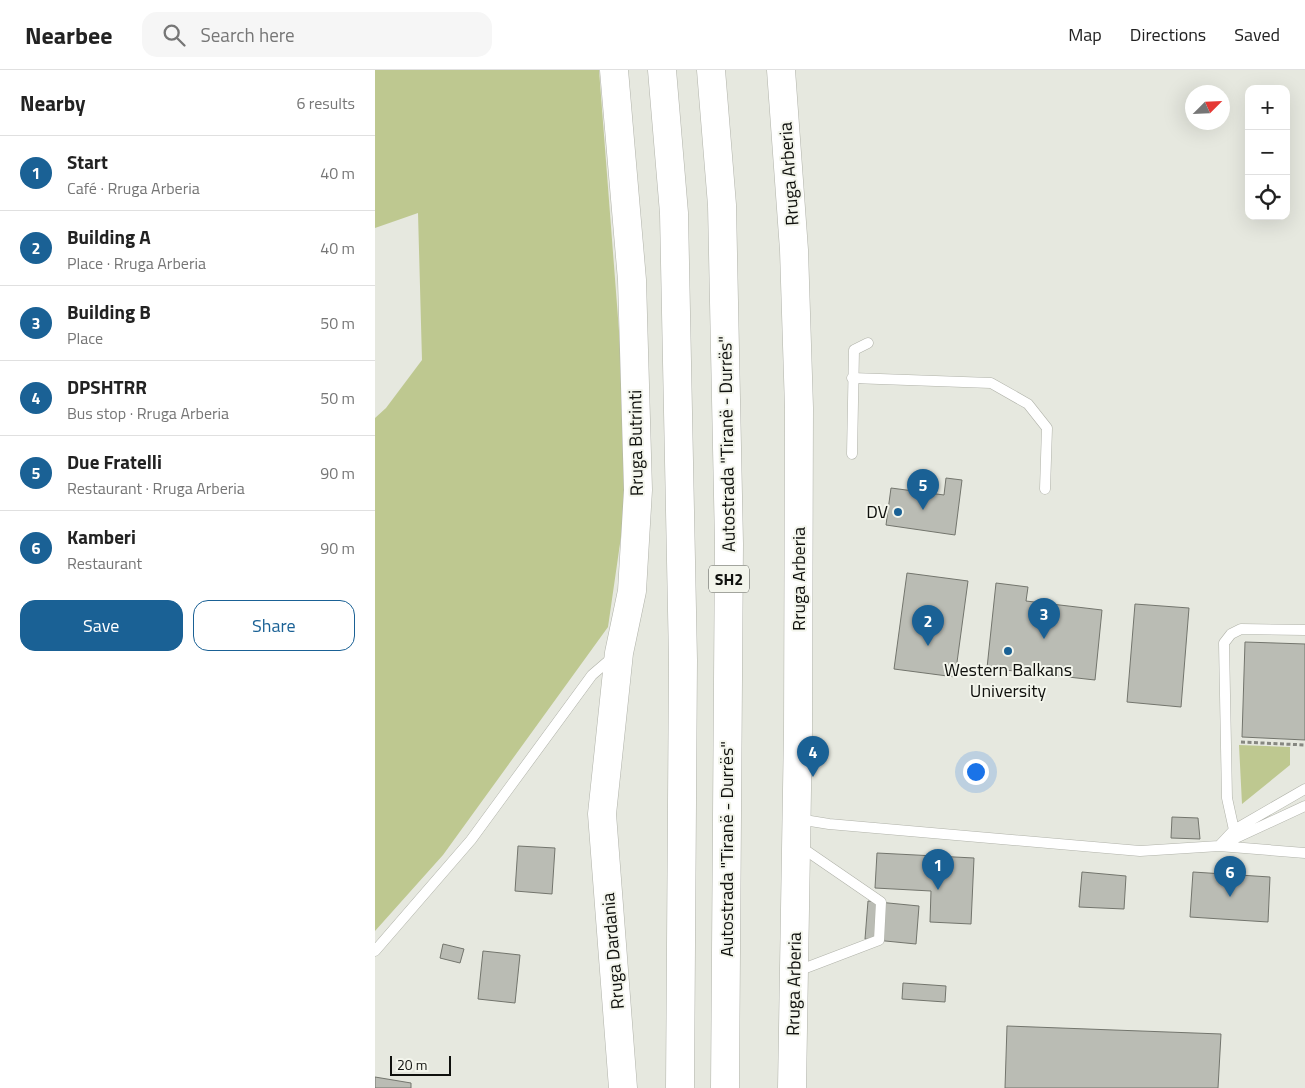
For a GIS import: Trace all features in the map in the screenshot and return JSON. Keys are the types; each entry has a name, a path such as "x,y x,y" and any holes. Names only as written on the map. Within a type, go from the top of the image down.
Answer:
{"main road":[{"name":"Rruga Butrinti","path":"602,814 619,653 632,591 638,490 632,280 614,70"},
{"path":"662,70 674,213 683,650 680,1088"},
{"name":"Autostrada \"Tiranë - Durrës\"","path":"711,70 723,205 729,544 725,1088"},
{"name":"Rruga Arberia","path":"781,70 794,250 799,408 797,831 792,1088"},
{"name":"Rruga Dardania","path":"602,814 623,1088"}],"lane":[{"path":"852,454 854,350 868,343"},
{"path":"852,378 991,383 1028,404 1047,428 1045,489"},
{"path":"1234,830 1227,798 1224,643 1231,634 1241,629 1305,630"},
{"path":"375,950 471,840 592,675 619,653"},
{"path":"1219,846 1234,830 1305,789"},
{"path":"1219,846 1305,806"},
{"path":"797,831 829,824 1140,851 1219,846 1305,853"},
{"path":"794,973 879,940 881,902 797,831"}],"path":[{"path":"1225,742 1305,745"}],"green space":[{"path":"375,70 599,70 621,357 626,502 608,627 443,855 375,931 375,418 386,408 422,360 418,213 375,228"},
{"path":"1239,745 1290,747 1290,765 1242,804"}],"building":[{"path":"946,478 962,480 955,535 886,525 891,488 944,495"},
{"path":"907,573 968,581 955,677 894,669"},
{"path":"996,583 1028,587 1026,601 1102,610 1095,680 987,668"},
{"path":"1135,604 1189,608 1181,707 1127,702"},
{"path":"1245,642 1305,644 1305,740 1242,737"},
{"path":"1172,817 1198,818 1200,839 1171,838"},
{"path":"518,846 555,848 552,894 515,891"},
{"path":"877,853 974,858 971,924 930,922 931,891 875,888"},
{"path":"1082,872 1126,876 1124,909 1079,907"},
{"path":"1193,872 1270,877 1268,922 1190,917"},
{"path":"868,901 919,906 916,944 865,939"},
{"path":"443,944 464,949 460,963 440,958"},
{"path":"483,951 520,955 515,1003 478,999"},
{"path":"903,983 946,986 945,1002 902,999"},
{"path":"1007,1026 1221,1034 1218,1088 1005,1088"},
{"path":"375,1077 411,1083 411,1088 375,1088"}],"place":[{"name":"Due Fratelli","path":"923,510"},
{"name":"DV","path":"898,512"},
{"name":"Building B","path":"1044,639"},
{"name":"Building A","path":"928,646"},
{"name":"Western Balkans University","path":"1008,651"},
{"name":"DPSHTRR","path":"813,777"},
{"name":"Start","path":"938,890"},
{"name":"Kamberi","path":"1230,897"}]}
